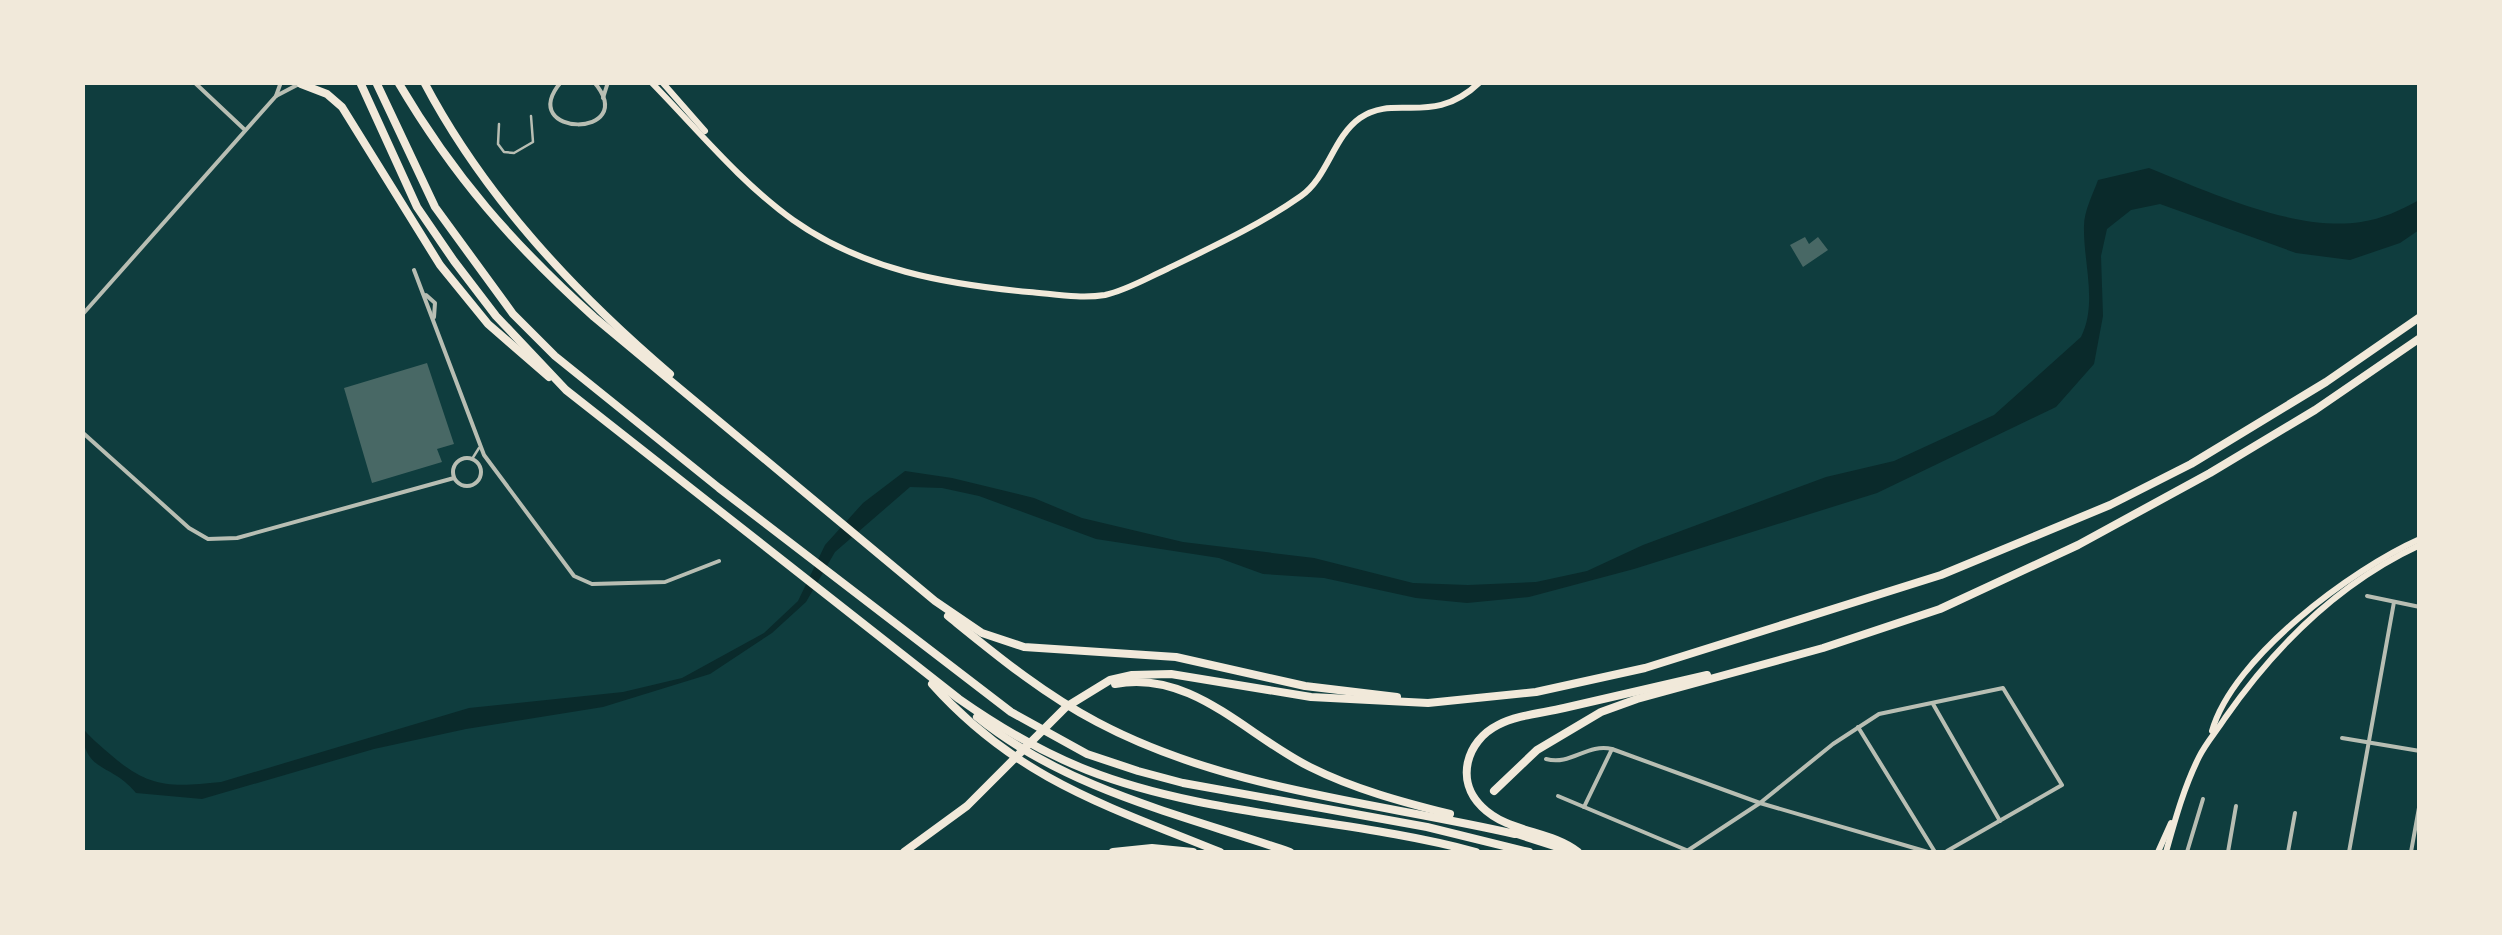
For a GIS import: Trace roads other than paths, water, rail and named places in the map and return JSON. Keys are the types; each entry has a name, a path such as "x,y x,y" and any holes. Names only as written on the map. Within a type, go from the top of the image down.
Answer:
{"highway":[{"path":"360,82 417,207 496,316 566,390"},
{"path":"376,82 435,207 513,314 581,379 995,701 1087,754 1184,783 1427,826 1529,852"},
{"path":"398,82 464,184 529,256 594,318 1003,660 1049,694 1096,722 1156,750 1266,784 1515,834"},
{"path":"424,82 496,195 555,266 729,428"},
{"path":"299,83 327,94 342,108 440,265 488,324 566,390 864,622 979,731 1037,772 1103,807 1220,852"},
{"path":"904,852 988,787 1054,718 1096,688 1122,677 1157,673 1311,697 1410,702 1569,686 1689,656 1851,606 2030,540 2191,464 2326,382 2420,317"},
{"path":"1494,791 1537,750 1601,712 1823,648 1940,609 2078,544 2210,473 2314,410 2420,338"},
{"path":"935,602 982,633 1024,647 1176,657 1353,694 1452,700"},
{"path":"1576,852 1568,844 1497,818 1477,802 1468,784 1466,766 1480,737 1506,721 1823,648"},
{"path":"922,673 1002,736 1070,774 1119,795 1290,852"},
{"path":"1096,688 1137,681 1168,684 1197,696 1271,747 1332,777 1576,852"},
{"path":"959,700 1020,738 1120,781 1476,852"},
{"path":"1114,852 1152,848 1193,852"}],"main road":[{"path":"652,82 718,148"},
{"path":"662,82 753,186 790,218 866,261 954,283 1093,296 1116,292 1162,271 1299,198 1318,181 1361,118 1380,111 1445,107 1480,82"},
{"path":"2158,852 2215,720 2232,691 2272,643 2375,561 2420,542"},
{"path":"2166,852 2177,814"}],"street":[{"path":"194,82 246,130"},
{"path":"276,96 281,82"},
{"path":"561,82 552,104 556,115 568,125 582,126 596,119 608,82"},
{"path":"594,82 603,98"},
{"path":"82,315 276,96 299,83"},
{"path":"414,270 480,446 580,581 665,582 718,562"},
{"path":"82,432 189,528 208,540 238,538 454,478"},
{"path":"463,459 472,459 481,470 477,482 464,486 454,478 456,464 463,459"},
{"path":"2367,596 2420,607"},
{"path":"2349,852 2394,602"},
{"path":"1558,796 1689,852 1760,803 1858,726 1878,714 2003,688 2062,785 1948,852 1935,852 1858,726"},
{"path":"1932,702 2000,821"},
{"path":"2342,738 2420,751"},
{"path":"1546,759 1564,762 1598,746 1612,749 1760,803 1928,852"},
{"path":"1584,807 1612,749"},
{"path":"2187,852 2203,799"},
{"path":"2411,852 2420,802"},
{"path":"2228,852 2236,806"},
{"path":"2288,852 2295,814"}],"lane":[{"path":"499,124 498,144 504,152 514,154 532,142 532,116"},
{"path":"472,459 480,446"}],"water":[{"path":"2149,168 2253,208 2308,221 2369,221 2419,200 2419,230 2400,243 2350,260 2296,253 2160,204 2131,210 2107,229 2101,256 2103,316 2094,364 2056,407 1877,493 1634,569 1529,597 1467,603 1416,598 1324,578 1263,574 1219,558 1096,539 979,496 942,488 910,487 835,552 806,602 772,633 710,674 603,707 466,729 374,749 202,799 136,793 87,753 82,727 125,766 150,780 175,785 221,782 469,708 623,692 682,678 764,633 798,601 825,545 863,503 905,471 1034,498 1082,518 1183,542 1314,558 1413,583 1536,582 1587,571 1643,545 1826,477 1894,461 1994,415 2081,337 2089,296 2084,220 2098,180"}]}
